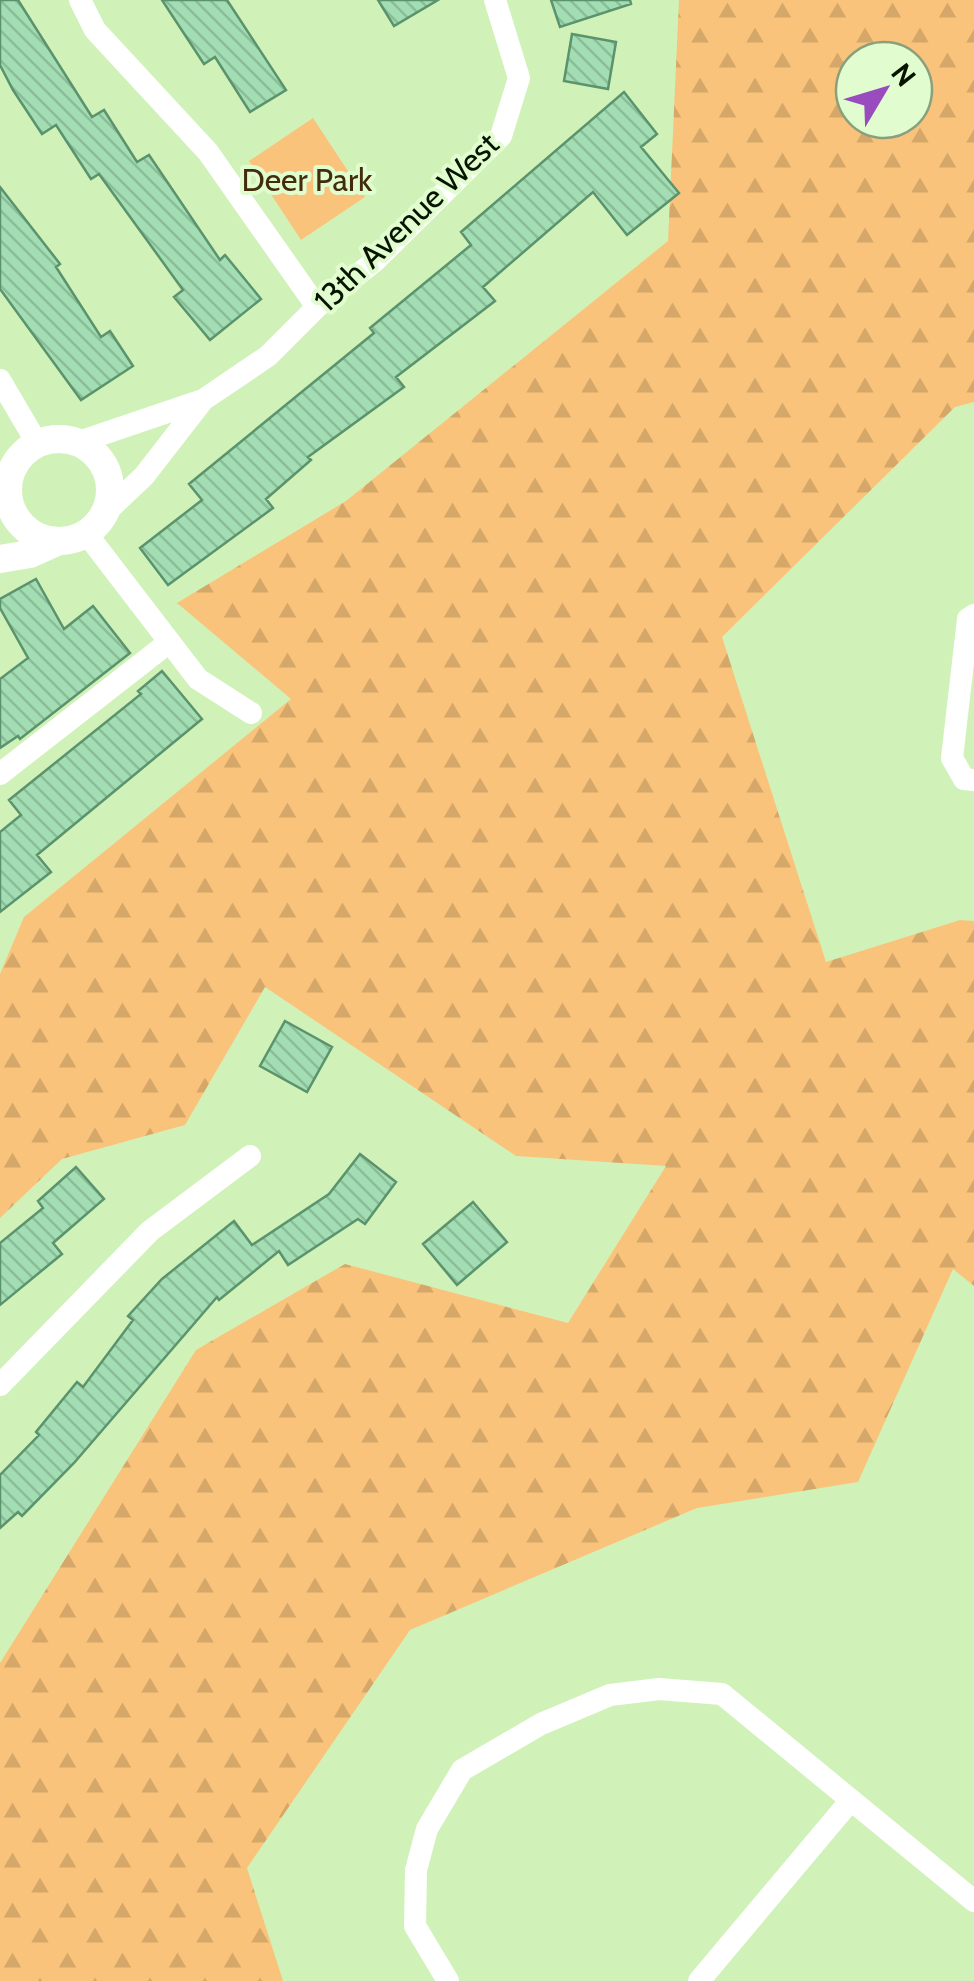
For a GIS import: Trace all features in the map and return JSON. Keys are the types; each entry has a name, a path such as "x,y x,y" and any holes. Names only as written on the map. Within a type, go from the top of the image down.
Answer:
{"street":[{"path":"80,0 96,30 208,152 317,307"},
{"name":"13th Avenue West","path":"78,442 203,400 268,356 317,307 375,260 501,136 519,78 496,0"},
{"path":"0,380 37,444"},
{"name":"13th Avenue West","path":"96,523 144,476 203,400"},
{"path":"59,541 38,536 19,521 5,478 22,454 55,439 78,442 97,456 109,476 96,523 168,643 198,678 250,713"},
{"path":"0,559 30,554 96,523"},
{"path":"974,615 968,618 952,758 964,779 974,780"},
{"path":"0,774 168,643"},
{"path":"0,1385 150,1231 250,1156"},
{"path":"448,1981 415,1926 416,1870 427,1830 462,1770 541,1724 610,1694 660,1688 722,1694 974,1901"},
{"path":"700,1981 851,1800"}],"green space":[{"path":"679,0 974,0 974,402 955,407 722,637 826,962 960,920 974,921 974,1286 953,1269 858,1482 697,1508 410,1630 247,1868 283,1981 0,1981 0,1663 196,1350 345,1264 568,1323 666,1166 516,1156 265,987 185,1125 62,1159 0,1218 0,974 24,917 291,699 177,603 346,501 668,241"},
{"name":"Deer Park","path":"313,118 365,197 301,240 249,161"}],"building":[{"path":"0,0 18,0 92,117 104,110 137,162 149,155 220,260 225,255 261,299 210,340 174,297 183,290 99,174 91,179 56,125 42,134 13,90 0,65"},
{"path":"162,0 227,0 286,90 250,112 215,57 204,64"},
{"path":"378,0 438,0 394,26"},
{"path":"551,0 630,0 631,4 560,27"},
{"path":"572,34 616,42 608,89 564,81"},
{"path":"624,92 657,134 641,147 679,193 627,235 593,192 483,287 495,301 396,377 404,387 308,457 311,460 266,499 273,508 168,585 140,548 202,500 189,484 374,333 370,328 471,245 461,232"},
{"path":"0,187 60,264 56,267 101,337 110,331 133,366 81,400 0,289"},
{"path":"36,579 64,629 93,606 130,653 20,739 18,736 0,748 0,679 28,658 0,608 0,599"},
{"path":"162,671 202,719 37,855 51,872 0,912 0,832 21,815 9,800 141,694 138,691"},
{"path":"285,1021 332,1047 307,1092 260,1066"},
{"path":"360,1154 396,1182 365,1224 358,1219 288,1265 279,1251 219,1300 217,1297 74,1463 22,1516 18,1512 0,1528 0,1475 39,1435 36,1432 77,1382 83,1387 133,1320 128,1316 162,1279 234,1221 252,1245 329,1194"},
{"path":"76,1167 104,1199 53,1243 62,1254 0,1305 0,1243 43,1208 38,1201"},
{"path":"473,1202 507,1242 457,1285 423,1244"}]}
